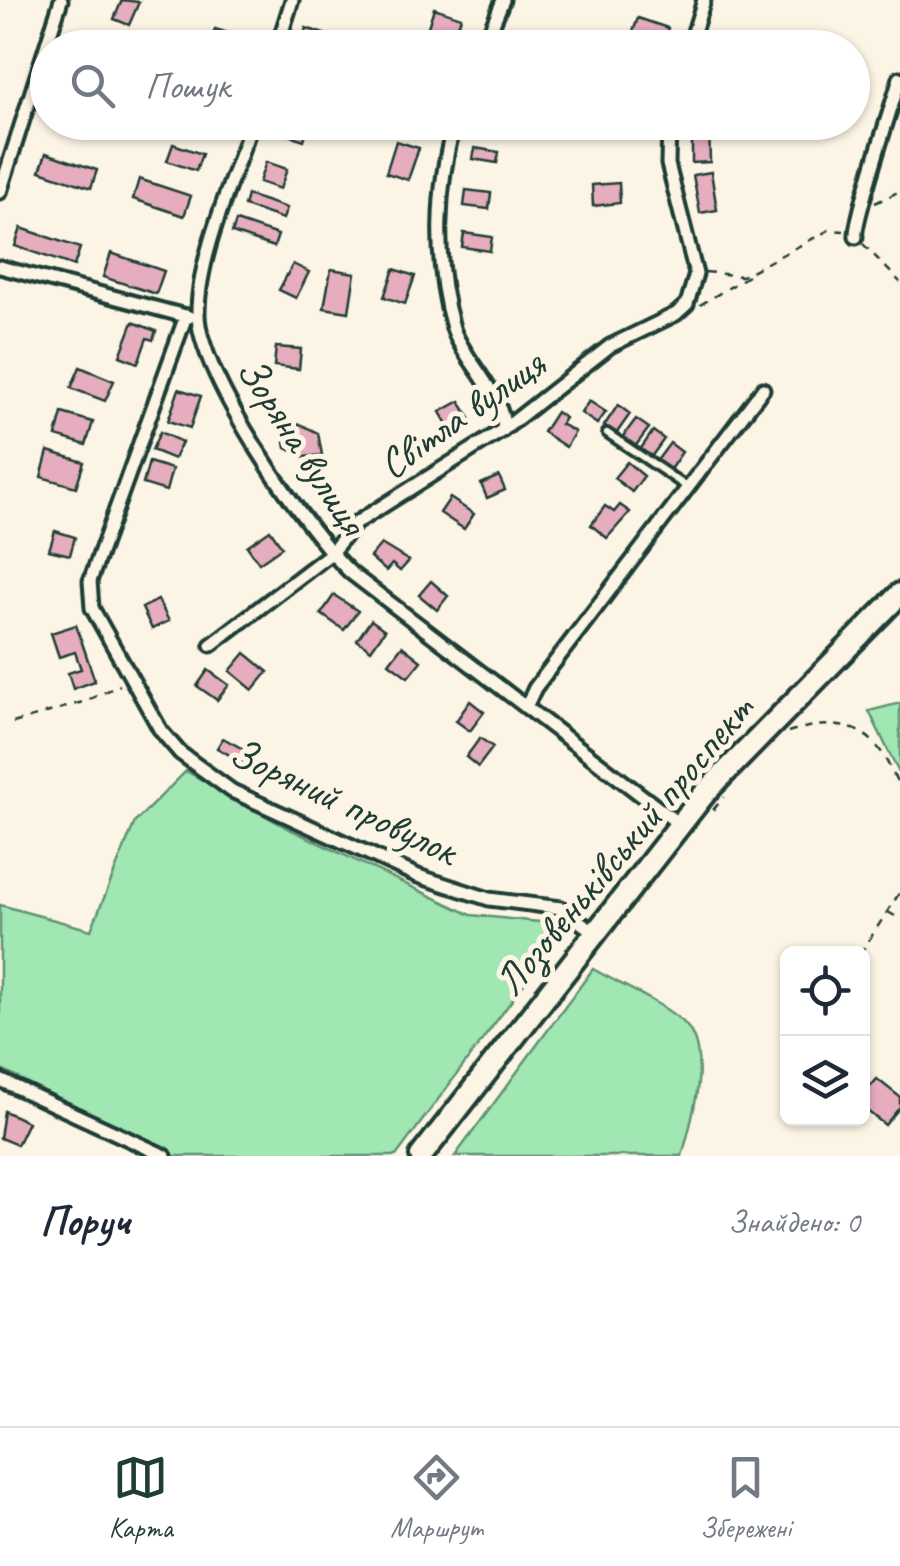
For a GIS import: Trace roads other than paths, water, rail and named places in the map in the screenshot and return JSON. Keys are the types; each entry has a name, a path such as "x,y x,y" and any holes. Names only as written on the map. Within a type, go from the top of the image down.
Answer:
{"highway":[{"name":"Лозовеньківський проспект","path":"421,1156 680,826 763,730 900,594"}],"street":[{"path":"51,30 61,0"},
{"path":"282,30 292,0"},
{"path":"491,30 503,0"},
{"path":"695,30 704,0"},
{"path":"856,237 856,213 867,196 900,78"},
{"path":"0,192 30,98"},
{"name":"Зоряна вулиця","path":"246,140 192,317 232,403 284,488 330,554 680,826"},
{"path":"452,140 439,225 448,305 459,343 504,416 503,430"},
{"name":"Світла вулиця","path":"211,644 330,554 356,523 503,430 610,346 679,312 693,293 695,268 668,164 669,140"},
{"path":"0,268 192,317"},
{"name":"Зоряний провулок","path":"192,317 90,582 92,608 168,742 232,791 418,876 489,899 561,908 594,932"},
{"path":"526,707 536,688 763,389"},
{"path":"0,1080 165,1156"}],"lane":[{"path":"607,433 688,488"}]}
